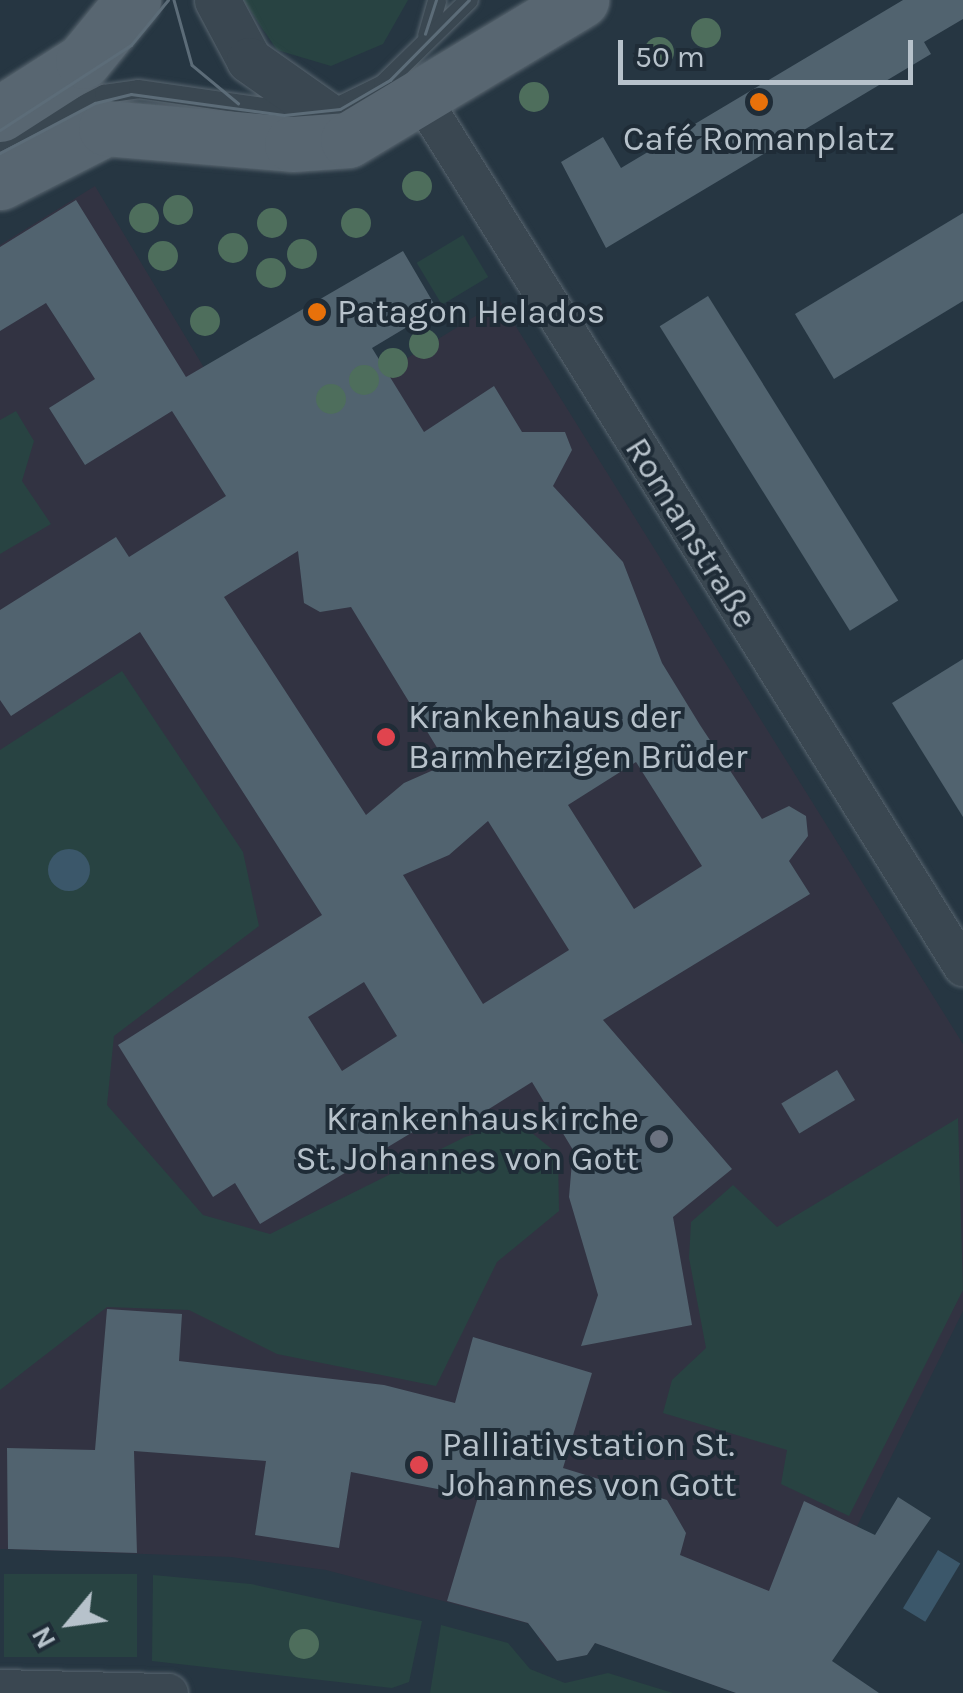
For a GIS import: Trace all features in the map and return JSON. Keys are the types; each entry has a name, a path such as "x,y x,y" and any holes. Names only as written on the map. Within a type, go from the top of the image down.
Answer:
{"main road":[{"path":"26,116 84,61 132,0"},
{"path":"0,182 90,132 126,126 324,131 422,99 580,0"}],"street":[{"path":"217,0 249,60 324,131"},
{"name":"Romanstraße","path":"422,99 963,967"},
{"path":"0,1689 169,1693"}],"lane":[{"path":"422,99 416,76 437,0"},
{"path":"0,147 26,116 138,89 324,131 374,91 469,0"},
{"path":"26,116 126,126"}],"shaded area":[{"name":"Krankenhaus der Barmherzigen Brüder","path":"95,186 212,381 342,398 500,301 963,1044 963,1311 775,1693 736,1693 595,1643 587,1655 557,1661 539,1640 541,1627 326,1570 231,1557 0,1549 0,245"},
{"path":"69,849 84,855 90,870 84,885 69,891 54,885 48,870 54,855"},
{"path":"938,1550 960,1563 925,1622 903,1608"}],"green space":[{"path":"243,0 408,0 383,44 331,66 277,50"},
{"path":"463,235 488,277 442,305 417,263"},
{"path":"16,411 34,441 22,481 51,524 0,554 0,420"},
{"path":"122,671 243,852 259,926 114,1036 107,1105 203,1215 270,1234 465,1137 517,1121 558,1154 559,1211 497,1262 436,1386 277,1354 189,1310 107,1307 0,1390 0,750"},
{"path":"958,1118 963,1290 849,1516 781,1484 787,1450 663,1413 672,1380 706,1348 689,1258 691,1222 733,1185 777,1227"},
{"path":"4,1574 137,1574 137,1657 4,1657"},
{"path":"153,1575 251,1584 422,1621 409,1682 392,1688 152,1661"},
{"path":"441,1625 508,1643 530,1669 565,1683 608,1673 673,1693 430,1693"}],"building":[{"path":"903,0 963,0 963,19 924,42 931,54 606,248 561,162 603,137 621,168"},
{"path":"76,200 186,377 403,251 437,309 372,348 424,432 494,386 522,432 565,432 572,450 553,486 623,562 662,663 700,725 762,819 789,806 806,816 808,836 789,861 810,894 603,1020 732,1169 673,1217 692,1325 581,1346 598,1295 569,1197 573,1150 532,1082 457,1129 446,1112 260,1224 235,1183 213,1197 118,1045 322,915 140,632 11,716 0,700 0,610 116,537 129,557 226,496 172,411 85,465 49,408 95,379 46,303 0,331 0,247","holes":["298,551 304,603 320,612 351,607 447,764 404,783 366,815 224,597","636,762 702,866 634,909 568,805","488,821 569,950 483,1004 403,875 449,855","364,982 397,1036 342,1071 308,1017"]},
{"path":"963,213 963,301 834,379 795,314"},
{"path":"708,296 898,600 850,631 660,326"},
{"path":"963,659 963,817 892,703"},
{"path":"837,1070 855,1100 799,1133 781,1103"},
{"path":"107,1309 182,1314 179,1361 384,1385 455,1403 473,1337 592,1373 563,1468 667,1500 686,1533 680,1555 769,1591 804,1501 875,1535 898,1497 931,1518 832,1661 879,1693 736,1693 595,1643 587,1655 557,1661 528,1623 447,1601 478,1497 351,1472 339,1548 255,1535 266,1461 134,1451 137,1553 8,1549 7,1448 95,1450"}],"tram line":[{"path":"0,130 131,45 168,0"},
{"path":"174,0 192,65 238,103"},
{"path":"425,34 436,0"},
{"path":"0,153 95,103 131,94 284,115 340,109 390,80 469,0"}],"place":[{"name":"Café Romanplatz","path":"759,102"},
{"name":"Patagon Helados","path":"317,312"},
{"name":"Krankenhaus der Barmherzigen Brüder","path":"386,737"},
{"name":"Krankenhauskirche St. Johannes von Gott","path":"659,1139"},
{"name":"Palliativstation St. Johannes von Gott","path":"419,1465"}]}
